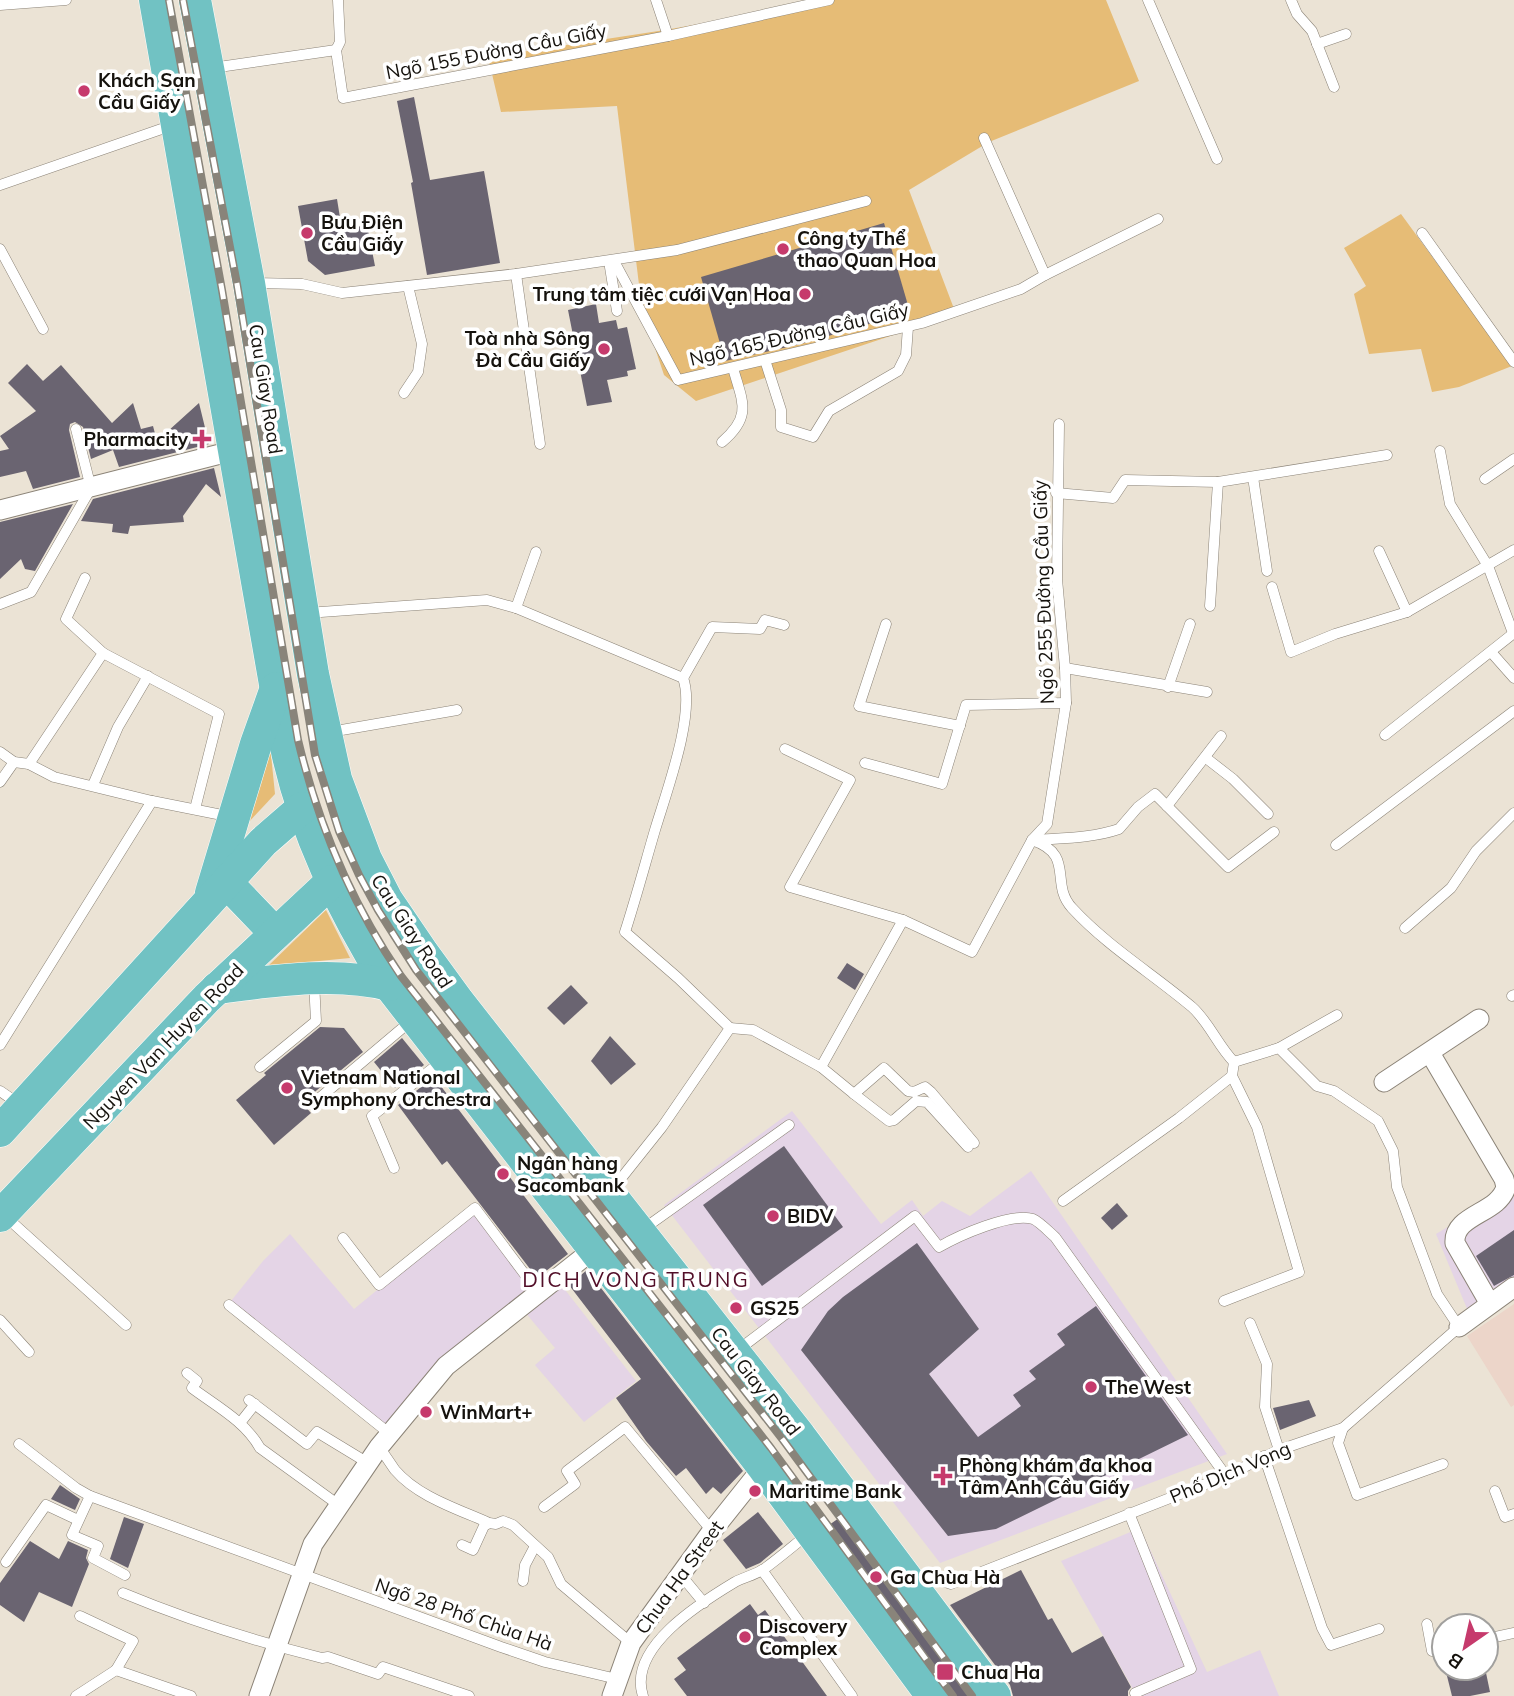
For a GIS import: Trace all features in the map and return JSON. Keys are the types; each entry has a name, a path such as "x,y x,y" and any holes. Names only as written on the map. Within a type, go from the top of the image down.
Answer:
{"main road":[{"name":"Cau Giay Road","path":"155,0 286,747 302,808 332,881 370,955 389,985 763,1467 932,1696"},
{"name":"Cau Giay Road","path":"195,0 249,283 303,613 326,733 336,779 366,859 387,900 451,991 735,1353 995,1696"},
{"path":"186,170 226,162"},
{"path":"217,893 235,817 277,684"},
{"path":"0,1131 11,1099 217,893 263,842 302,808"},
{"name":"Nguyen Van Huyen Road","path":"1,1214 216,988 332,881"},
{"path":"217,893 275,933"},
{"path":"216,988 271,981 314,980 370,980 389,985"},
{"path":"533,1172 570,1142"}],"street":[{"path":"0,510 236,450"},
{"path":"1384,1082 1479,1019"},
{"path":"1430,1053 1504,1179 1505,1193 1500,1199 1460,1226 1454,1234 1455,1243 1490,1304"},
{"path":"259,1696 313,1544 379,1448 446,1366 594,1249"},
{"name":"Phố Dịch Vọng","path":"1460,1327 1514,1287"},
{"name":"Chua Ha Street","path":"615,1687 631,1643 712,1531 763,1467"}],"lane":[{"path":"0,5 66,0"},
{"path":"208,68 336,50 340,41 338,0"},
{"path":"656,0 668,36"},
{"name":"Ngõ 155 Đường Cầu Giấy","path":"336,50 343,98 668,36 793,4 829,0"},
{"path":"1148,0 1217,159"},
{"path":"1291,0 1297,14 1312,31 1334,87"},
{"path":"1317,44 1346,34"},
{"path":"0,185 177,124"},
{"path":"984,138 1045,275"},
{"path":"249,283 302,284 342,293 516,274 677,250 866,201"},
{"name":"Ngõ 165 Đường Cầu Giấy","path":"611,261 678,380 908,327 1021,289 1158,219"},
{"path":"1422,233 1514,362"},
{"path":"0,250 4,267 43,329"},
{"path":"611,261 617,311"},
{"path":"516,274 540,444"},
{"path":"404,393 418,372 422,344 408,286"},
{"path":"765,360 781,410 781,427 813,437 829,411 898,371 906,355 908,327"},
{"path":"722,442 737,429 744,408 733,368"},
{"name":"Ngõ 255 Đường Cầu Giấy","path":"903,920 972,952 1032,840 1047,824 1066,703 1057,579 1056,493 1059,424"},
{"path":"0,604 31,592 91,488 76,429"},
{"path":"1385,735 1514,633 1488,566 1450,504 1440,451"},
{"path":"1056,493 1113,498 1125,480 1218,482 1387,456"},
{"path":"1485,479 1514,460"},
{"path":"1253,477 1267,571"},
{"path":"1210,606 1218,482"},
{"path":"1272,587 1292,652 1335,634 1407,612 1514,550"},
{"path":"1379,551 1407,612"},
{"path":"516,608 536,552"},
{"path":"85,578 66,619 103,653 219,714 195,809"},
{"path":"303,613 487,600 516,608 683,678 688,691 678,751 625,932 730,1028 753,1030 821,1067 855,1094 889,1121 894,1120 916,1101 927,1102 971,1145 931,1092 925,1087 915,1093 908,1091 884,1068 855,1094"},
{"path":"683,678 712,627 760,629 765,620 784,625"},
{"path":"886,624 859,706 960,726"},
{"path":"1168,687 1190,624"},
{"path":"1492,652 1514,678"},
{"path":"29,764 103,653"},
{"path":"1065,668 1207,692"},
{"path":"93,785 118,727 148,677"},
{"path":"865,762 942,784 966,705 1066,703"},
{"path":"326,733 457,710"},
{"path":"1336,845 1514,711"},
{"path":"1167,806 1221,736"},
{"path":"785,749 850,780 790,887 903,920 821,1067"},
{"path":"0,752 15,762 29,764 54,777 152,801 235,817"},
{"path":"1206,758 1233,779 1268,814"},
{"path":"0,782 15,762"},
{"path":"1032,840 1099,835 1119,829 1138,807 1155,794 1228,867 1274,832"},
{"path":"0,1045 152,801"},
{"path":"1405,928 1451,888 1476,851 1514,813"},
{"path":"1032,840 1044,845 1057,857 1061,882 1070,906 1195,1010 1234,1062 1232,1076 1257,1127 1299,1272 1224,1301"},
{"path":"261,1067 316,1021 314,980"},
{"path":"1234,1062 1279,1048 1337,1015"},
{"path":"316,1101 415,1017"},
{"path":"610,1192 662,1127 730,1028"},
{"path":"1279,1048 1317,1086 1334,1091 1378,1121 1393,1151 1397,1187 1437,1294 1460,1327"},
{"path":"394,1168 372,1116 445,1058"},
{"path":"1063,1201 1180,1118 1232,1076"},
{"path":"640,1231 789,1125"},
{"path":"343,1238 379,1285 475,1208 538,1292"},
{"path":"1,1214 126,1325"},
{"path":"735,1353 915,1216 939,1247 982,1226 1009,1220 1033,1219 1055,1237 1226,1476"},
{"path":"229,1305 379,1448 407,1482 438,1500 489,1523 503,1521 513,1525 548,1557 561,1584 631,1643"},
{"path":"0,1320 29,1352"},
{"path":"1250,1323 1268,1364 1265,1407 1279,1450"},
{"name":"Phố Dịch Vọng","path":"910,1583 930,1577 951,1584 1226,1476 1279,1450 1343,1428 1460,1327"},
{"path":"187,1373 197,1381 192,1388 240,1423 252,1434 260,1448 340,1506"},
{"path":"240,1423 252,1402 307,1444 317,1432 379,1448"},
{"path":"544,1507 575,1484 566,1471 625,1427 712,1531"},
{"path":"1343,1428 1338,1443 1357,1495 1443,1464"},
{"name":"Ngõ 28 Phố Chùa Hà","path":"19,1444 90,1496 301,1575 615,1687"},
{"path":"1264,1456 1322,1628 1331,1645 1379,1629"},
{"path":"1495,1491 1505,1517 1514,1514"},
{"path":"90,1496 72,1535 98,1546 93,1558 125,1575"},
{"path":"6,1562 46,1505 78,1520"},
{"path":"1129,1513 1191,1668 1135,1693"},
{"path":"462,1545 473,1550 484,1526 489,1523"},
{"path":"643,1696 639,1684 646,1658 665,1633 737,1581 762,1570 811,1532"},
{"path":"523,1581 524,1565 535,1546"},
{"path":"762,1570 852,1696"},
{"path":"680,1574 704,1603"},
{"path":"123,1593 176,1615 277,1647 322,1658 328,1657 378,1674 383,1667 469,1696"},
{"path":"76,1696 116,1670 132,1642 80,1616"},
{"path":"1427,1624 1430,1640"},
{"path":"116,1670 191,1696"}],"shaded area":[{"name":"Công ty Thể thao Quan Hoa","path":"833,0 1106,0 1139,81 989,142 909,190 956,314 696,401 664,375 642,309 617,106 501,112 488,57 665,30"},
{"path":"1401,214 1512,366 1459,387 1432,392 1421,349 1369,354 1354,294 1366,286 1344,248"},
{"path":"270,745 275,794 247,824"},
{"path":"326,910 350,958 268,966"},
{"path":"792,1111 881,1224 912,1200 923,1216 942,1201 970,1216 1031,1171 1227,1454 940,1563 664,1205"},
{"path":"1514,1187 1514,1278 1468,1311 1436,1234"},
{"path":"475,1210 535,1290 390,1429 231,1301 263,1261 290,1234 354,1309"},
{"path":"559,1282 636,1381 584,1422 535,1365 555,1348 524,1311"},
{"path":"1514,1304 1514,1405 1511,1407 1467,1336"},
{"path":"1140,1528 1207,1672 1260,1650 1279,1696 1137,1696 1061,1561"}],"building":[{"path":"414,97 430,180 484,171 500,263 427,275 397,101"},
{"path":"337,199 342,230 367,225 375,266 325,275 308,261 298,206"},
{"name":"Trung tâm tiệc cưới Vạn Hoa","path":"884,223 910,312 801,344 725,361 701,277"},
{"name":"Toà nhà Sông Đà Cầu Giấy","path":"596,304 599,323 616,320 618,329 627,327 636,369 627,371 628,376 607,380 612,402 587,406 568,310"},
{"path":"27,364 43,381 61,365 112,423 133,403 141,429 153,426 157,441 199,403 209,444 119,467 113,450 91,459 83,427 75,422 70,424 69,430 80,477 33,489 26,471 0,477 0,451 9,449 0,436 36,411 8,383"},
{"path":"214,468 221,497 206,484 183,516 184,522 130,526 128,534 112,532 113,524 81,521 93,499"},
{"path":"73,504 35,571 25,569 21,559 0,579 0,522"},
{"path":"847,963 864,974 855,990 837,978"},
{"path":"571,985 588,1003 564,1025 547,1008"},
{"name":"Vietnam National Symphony Orchestra","path":"320,1027 344,1028 363,1052 311,1095 304,1105 311,1113 274,1145 236,1100"},
{"path":"610,1036 636,1064 611,1085 591,1061"},
{"path":"402,1038 424,1065 395,1088 374,1062"},
{"path":"434,1077 568,1254 537,1278 447,1161 442,1165 398,1105"},
{"name":"BIDV","path":"784,1146 843,1227 762,1286 703,1205"},
{"path":"1117,1203 1128,1216 1112,1230 1101,1218"},
{"path":"1514,1230 1514,1275 1494,1286 1476,1256"},
{"name":"The West","path":"917,1243 979,1329 929,1374 978,1437 1021,1406 1013,1395 1036,1379 1029,1371 1065,1345 1057,1334 1096,1306 1188,1435 996,1529 948,1536 801,1350 828,1311 843,1297"},
{"path":"587,1270 743,1471 721,1494 713,1487 706,1494 686,1468 676,1476 646,1441 616,1398 641,1379 569,1285"},
{"path":"1309,1400 1316,1416 1280,1430 1273,1408"},
{"path":"60,1485 80,1499 75,1510 51,1499"},
{"path":"758,1512 783,1544 760,1563 746,1569 723,1540"},
{"path":"124,1517 144,1524 128,1568 110,1559"},
{"path":"839,1518 972,1696 950,1696 947,1685 829,1525"},
{"path":"30,1541 59,1559 68,1541 88,1550 86,1558 89,1564 72,1607 39,1592 24,1622 0,1605 0,1583"},
{"path":"1021,1570 1048,1620 1052,1618 1072,1653 1103,1636 1131,1687 1128,1696 1013,1696 1010,1685 950,1605"},
{"name":"Discovery Complex","path":"750,1604 758,1615 765,1610 827,1696 687,1696 674,1679 686,1670 677,1658"},
{"path":"1448,1682 1488,1682 1490,1692 1452,1696"}],"railway":[{"path":"169,0 222,290 298,740 326,833 352,892 401,976 771,1448 953,1696"},
{"path":"183,0 237,284 315,755 339,831 359,875 416,970 783,1440 972,1696"}],"place":[{"name":"Khách Sạn Cầu Giấy","path":"84,91"},
{"name":"Bưu Điện Cầu Giấy","path":"307,233"},
{"name":"Công ty Thể thao Quan Hoa","path":"783,249"},
{"name":"Trung tâm tiệc cưới Vạn Hoa","path":"805,294"},
{"name":"Toà nhà Sông Đà Cầu Giấy","path":"604,349"},
{"name":"Pharmacity","path":"202,439"},
{"name":"Vietnam National Symphony Orchestra","path":"287,1088"},
{"name":"Ngân hàng Sacombank","path":"503,1174"},
{"name":"BIDV","path":"773,1216"},
{"name":"GS25","path":"736,1308"},
{"name":"The West","path":"1091,1387"},
{"name":"WinMart+","path":"426,1412"},
{"name":"Phòng khám đa khoa Tâm Anh Cầu Giấy","path":"943,1476"},
{"name":"Maritime Bank","path":"755,1491"},
{"name":"Ga Chùa Hà","path":"876,1577"},
{"name":"Discovery Complex","path":"745,1637"},
{"name":"Chua Ha","path":"945,1672"}],"district":[{"name":"DICH VONG TRUNG","path":"636,1280"}]}
